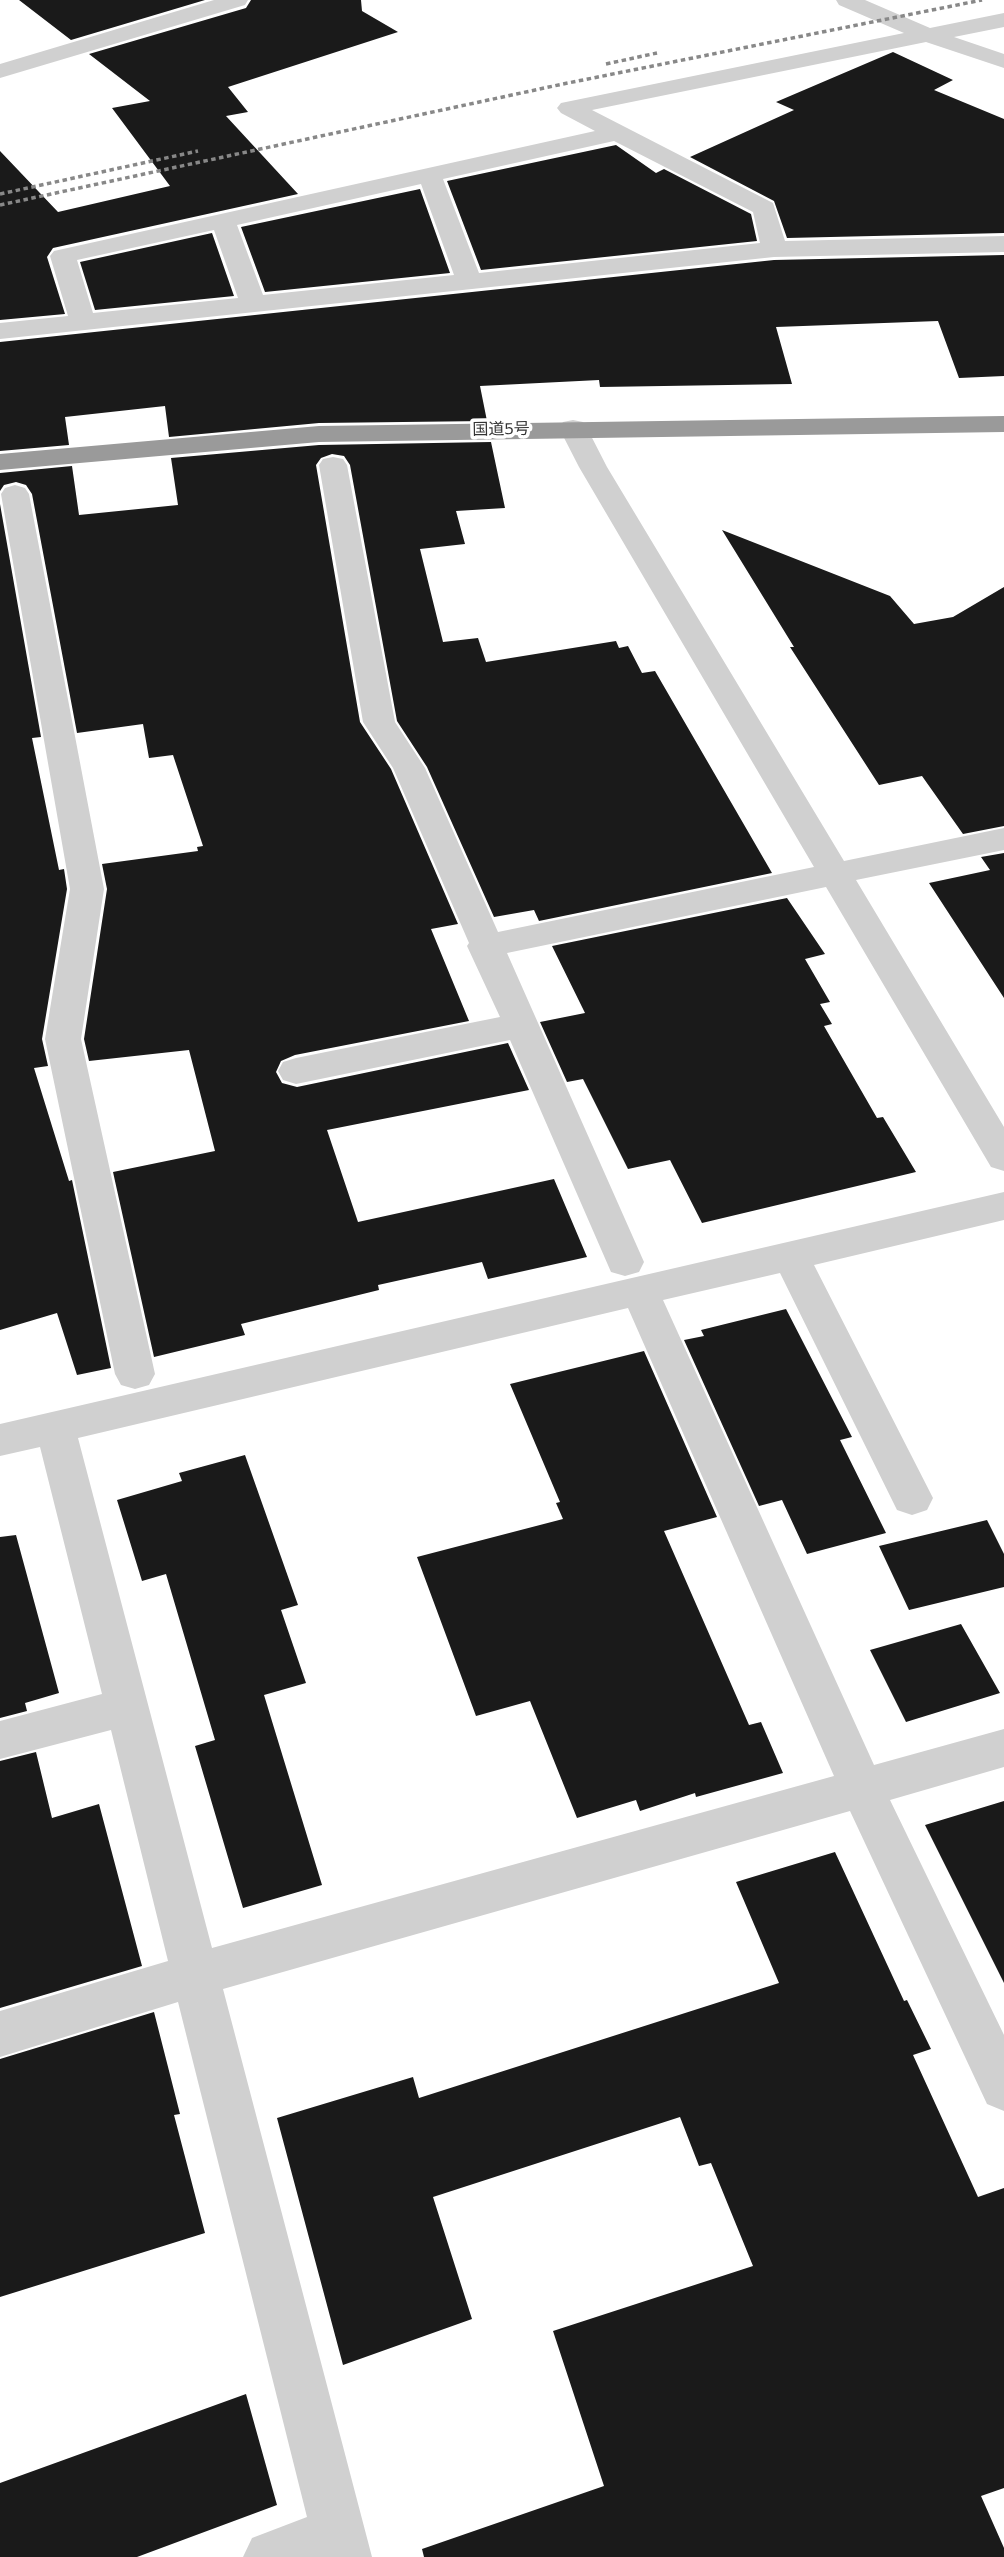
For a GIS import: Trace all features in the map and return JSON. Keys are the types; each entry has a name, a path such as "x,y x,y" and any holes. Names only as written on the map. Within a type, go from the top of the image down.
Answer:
{"highway":[{"name":"国道5号","path":"0,462 319,435 573,428 1004,424"}],"street":[{"path":"0,71 237,0"},
{"path":"847,0 926,35 1004,61"},
{"path":"775,249 764,208 569,108 1004,20"},
{"path":"83,322 64,256 617,133"},
{"path":"429,174 469,280"},
{"path":"223,219 252,302"},
{"path":"0,331 252,302 775,249 1004,244"},
{"path":"573,428 833,873 1004,1158"},
{"path":"333,465 379,722 409,768 484,946 522,1025 862,1788 1004,2087"},
{"path":"15,494 87,889 63,1039 135,1374"},
{"path":"484,946 1004,839"},
{"path":"296,1071 522,1025"},
{"path":"0,1440 632,1277 791,1257 1004,1206"},
{"path":"791,1257 912,1498"},
{"path":"55,1426 341,2546 271,2557"},
{"path":"0,1740 126,1707"},
{"path":"0,2034 194,1975 1004,1748"}],"building":[{"path":"19,0 205,0 71,40"},
{"path":"251,0 361,0 362,11 398,32 228,87 248,112 226,116 298,194 53,248 47,257 65,314 0,320 0,151 58,212 170,186 112,108 150,101 89,54 246,8"},
{"path":"893,52 953,80 934,90 1004,119 1004,233 787,238 774,201 690,157 794,110 776,102"},
{"path":"616,145 656,173 664,169 751,214 757,241 481,270 447,181"},
{"path":"420,189 450,273 265,292 241,227"},
{"path":"212,233 234,296 95,310 80,262"},
{"path":"1004,255 1004,376 959,378 938,321 776,327 792,384 600,387 599,380 480,386 487,421 319,423 169,437 165,406 65,417 69,445 0,451 0,342 774,260"},
{"path":"491,442 505,508 456,511 465,544 420,549 443,642 478,638 486,662 616,641 619,648 628,646 642,673 655,671 772,873 539,921 534,910 494,917 427,767 397,721 350,465 344,456 332,454 321,458 316,465 360,722 391,769 458,924 431,929 469,1021 295,1055 281,1061 276,1072 282,1083 297,1087 508,1043 529,1090 327,1130 358,1222 554,1179 587,1257 488,1279 482,1262 378,1285 379,1290 241,1324 245,1335 154,1357 113,1172 215,1151 189,1050 89,1061 84,1039 107,889 102,864 198,851 197,847 203,846 173,755 149,758 143,724 77,733 32,494 26,485 16,482 4,485 0,491 0,473 72,466 79,515 178,505 171,458 319,445"},
{"path":"0,504 41,737 32,738 59,870 64,869 67,889 42,1039 48,1066 34,1068 69,1181 72,1180 111,1368 77,1375 57,1313 0,1330"},
{"path":"722,530 890,596 914,624 953,617 1004,587 1004,826 963,834 922,776 879,785 790,647 794,647"},
{"path":"1004,853 1004,998 929,883 990,870 981,857"},
{"path":"787,898 825,954 805,959 830,1002 820,1004 832,1024 824,1026 877,1118 883,1117 916,1172 702,1223 670,1160 628,1169 583,1079 567,1082 540,1022 585,1013 552,946"},
{"path":"786,1309 852,1437 840,1440 886,1533 807,1554 782,1500 759,1506 684,1340 704,1336 701,1330"},
{"path":"644,1351 717,1517 664,1531 749,1725 761,1722 783,1773 696,1797 695,1793 640,1811 636,1800 577,1818 530,1701 476,1716 417,1557 563,1519 556,1503 560,1502 510,1384"},
{"path":"245,1455 298,1605 281,1610 306,1683 264,1695 322,1885 243,1908 195,1746 215,1740 166,1574 142,1581 117,1500 182,1481 179,1473"},
{"path":"987,1520 1004,1554 1004,1587 909,1610 879,1546"},
{"path":"16,1535 59,1693 25,1703 27,1711 0,1718 0,1537"},
{"path":"961,1624 1000,1693 906,1722 870,1650"},
{"path":"36,1752 52,1818 99,1804 142,1966 0,2008 0,1761"},
{"path":"1004,1801 1004,1983 925,1825"},
{"path":"835,1852 904,2001 907,2000 931,2049 913,2055 978,2197 1004,2188 1004,2488 981,2496 1004,2548 1004,2557 424,2557 422,2549 604,2486 553,2331 753,2266 711,2163 699,2166 680,2117 433,2197 472,2319 343,2365 277,2118 413,2077 419,2098 779,1983 736,1882"},
{"path":"154,2012 180,2114 174,2115 205,2233 0,2297 0,2059"},
{"path":"246,2394 277,2505 137,2557 0,2557 0,2483"}],"railway":[{"path":"0,205 563,84 982,0"},
{"path":"606,64 657,53"},
{"path":"0,194 198,151"}]}
